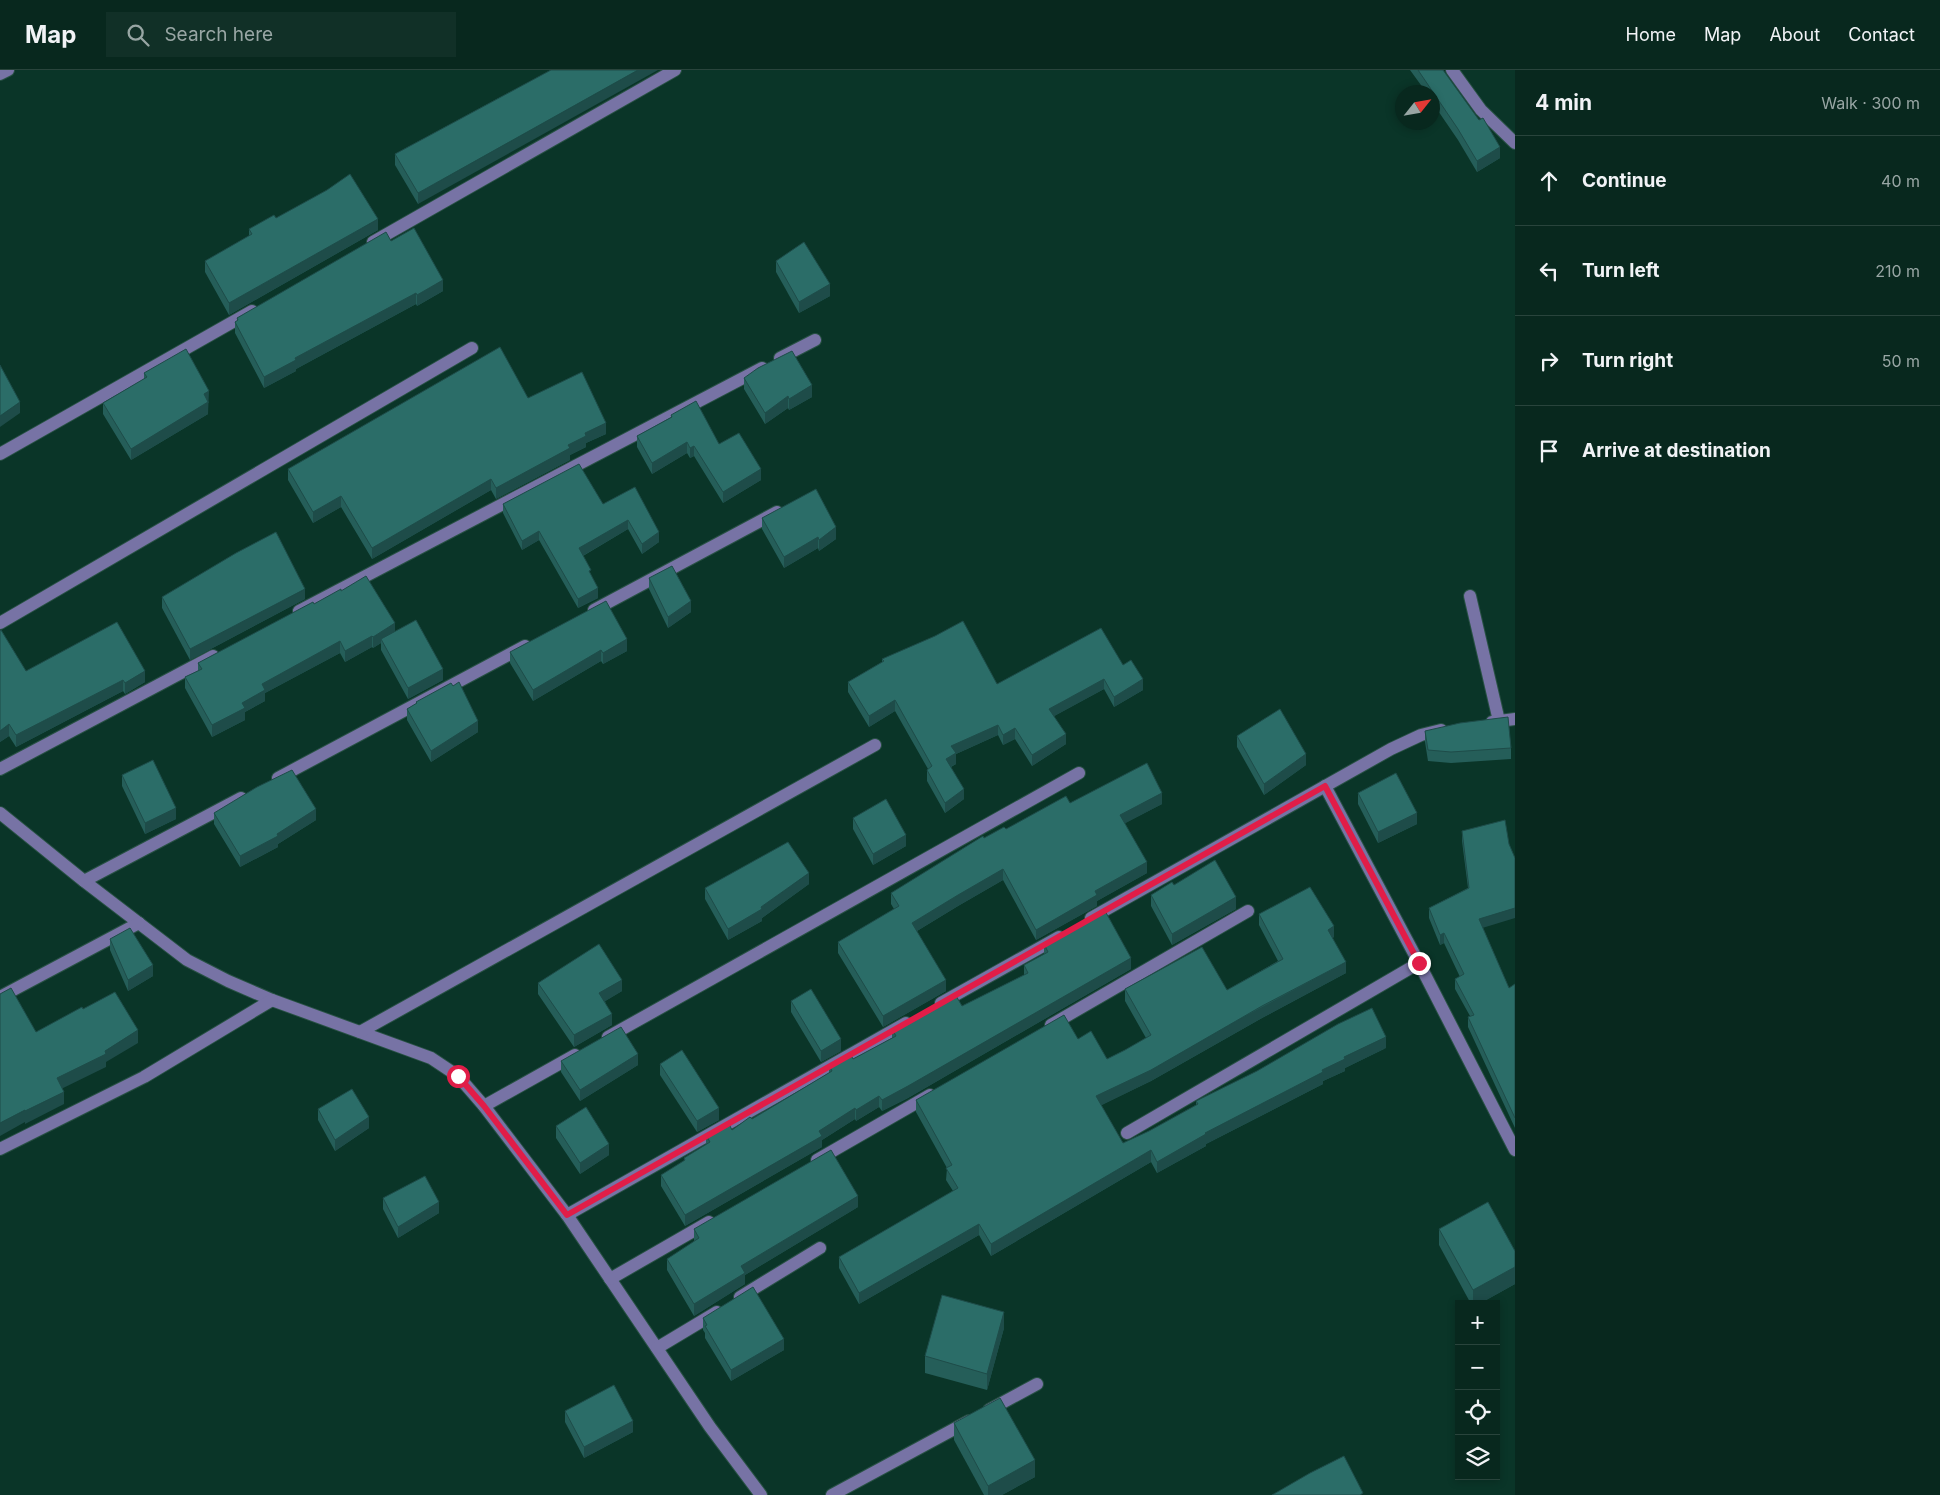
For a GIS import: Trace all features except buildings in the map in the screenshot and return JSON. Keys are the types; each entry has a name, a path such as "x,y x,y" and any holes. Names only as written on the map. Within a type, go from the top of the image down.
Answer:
{"street":[{"path":"364,247 676,70"},
{"path":"1452,70 1481,110 1515,143"},
{"path":"0,454 260,306"},
{"path":"289,616 815,340"},
{"path":"0,623 472,348"},
{"path":"585,614 788,506"},
{"path":"1470,596 1499,721"},
{"path":"268,783 533,642"},
{"path":"0,768 228,649"},
{"path":"1483,723 1515,718"},
{"path":"1084,922 1391,749 1421,734 1450,728"},
{"path":"360,1032 875,745"},
{"path":"484,1106 1079,773"},
{"path":"1325,786 1515,1150"},
{"path":"84,881 251,792"},
{"path":"0,812 84,881 187,960 228,981 272,1000 430,1058 458,1076 484,1106 567,1215 710,1427 760,1495"},
{"path":"1041,1030 1248,911"},
{"path":"0,997 139,923"},
{"path":"567,1215 1067,932"},
{"path":"1128,1132 1419,963"},
{"path":"0,1149 144,1077 272,1000"},
{"path":"808,1165 938,1090"},
{"path":"610,1279 722,1214"},
{"path":"657,1348 820,1248"},
{"path":"832,1495 1037,1384"}],"route":[{"path":"458,1076 484,1106 567,1215 1325,786 1419,963"}]}
